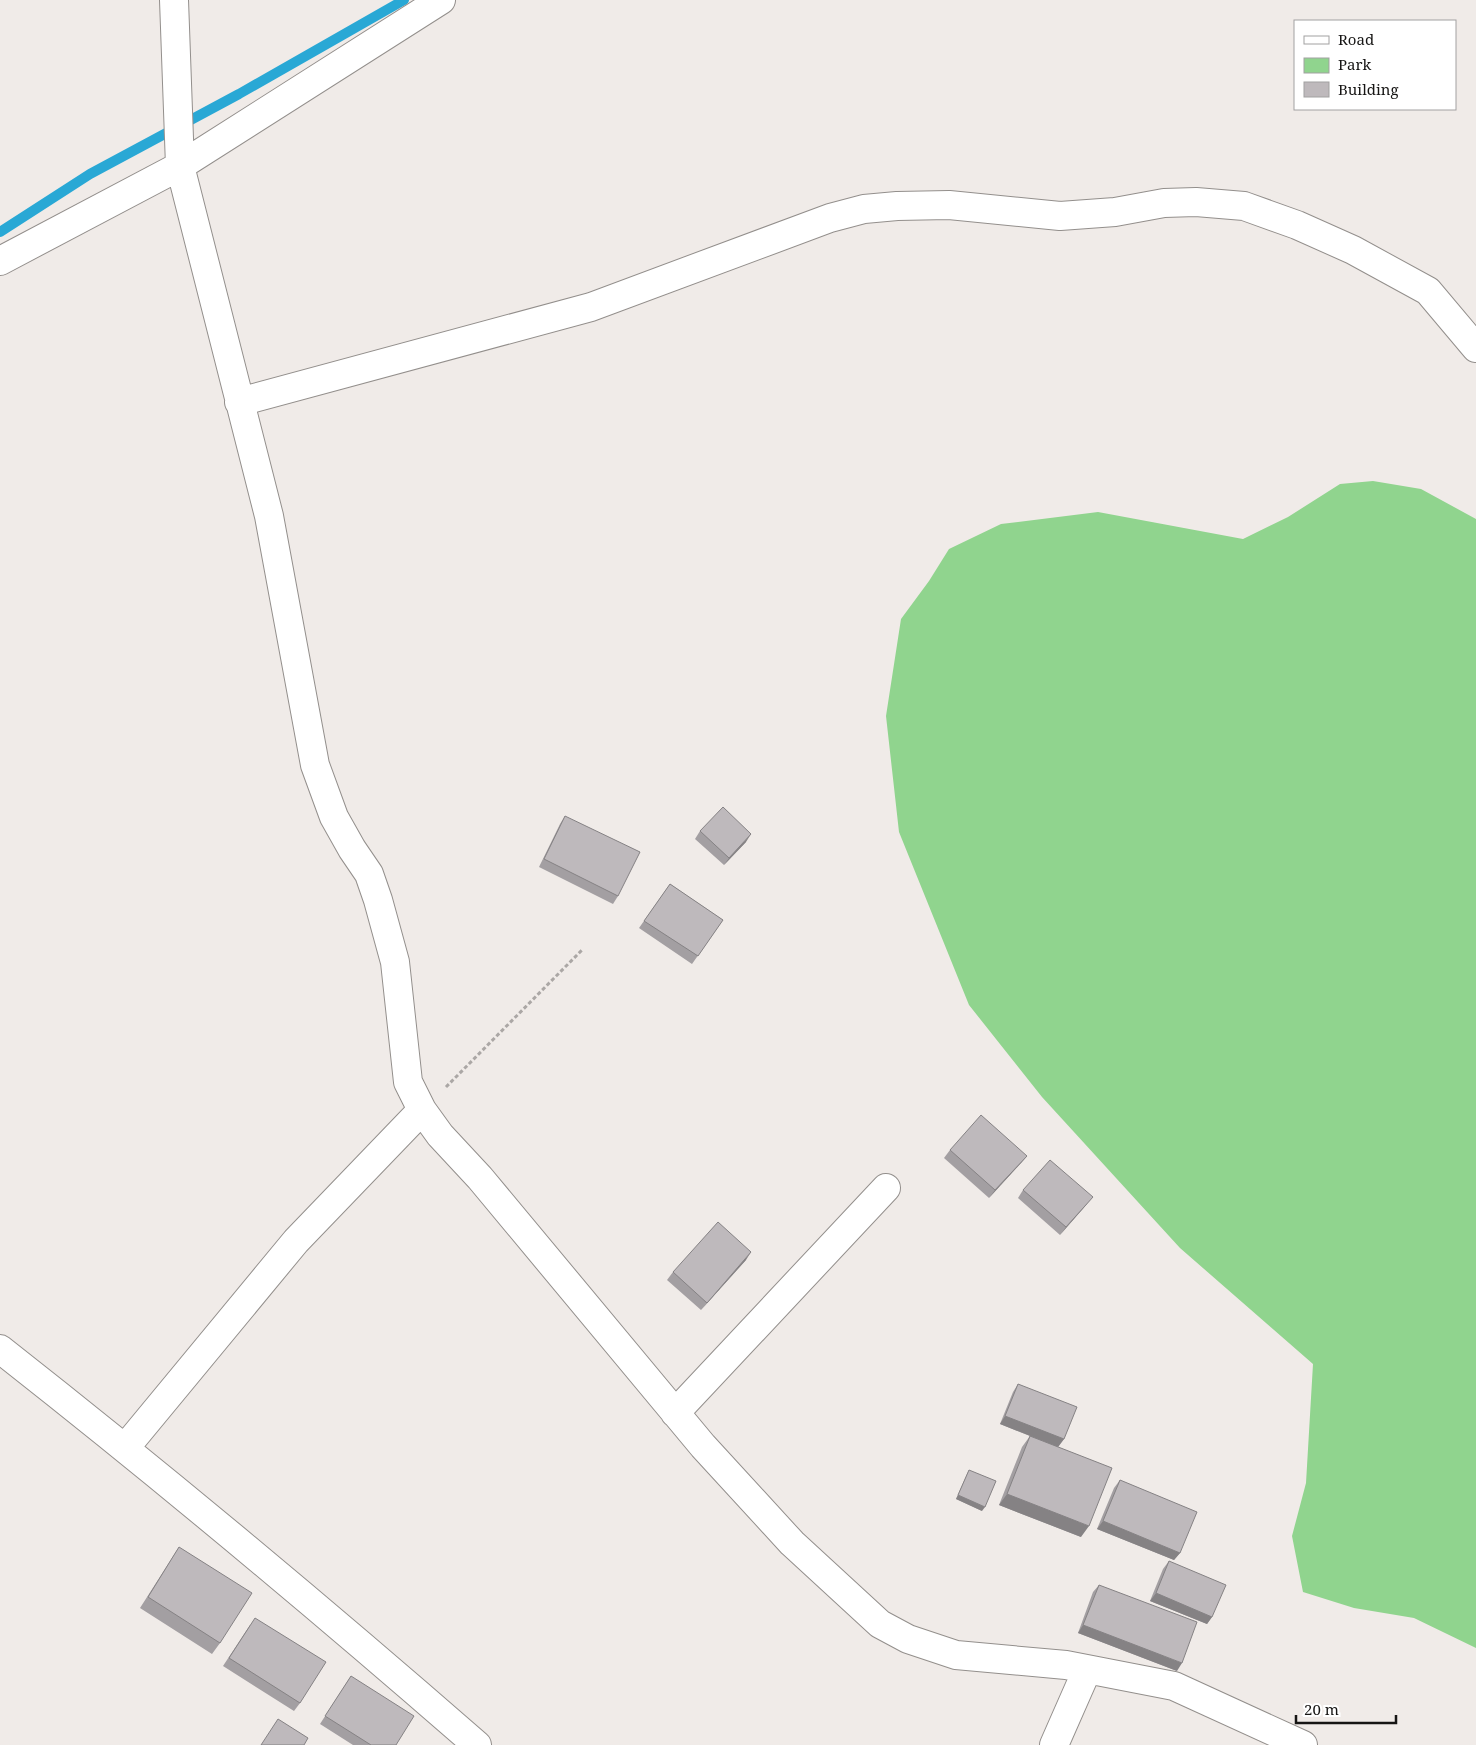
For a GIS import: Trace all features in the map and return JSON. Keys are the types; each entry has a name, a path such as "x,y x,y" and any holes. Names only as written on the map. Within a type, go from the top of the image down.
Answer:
{"street":[{"path":"174,0 180,166 269,516 315,765 334,818 352,850 369,874 378,900 395,962 408,1082 422,1110 440,1135 480,1178 709,1453 792,1543 880,1624 908,1639 956,1655 1066,1665 1174,1686 1303,1745"},
{"path":"0,261 180,166 441,0"},
{"path":"239,402 590,307 830,218 864,209 896,206 949,205 1060,216 1115,212 1164,203 1196,202 1244,206 1297,225 1353,250 1428,292 1476,348"},
{"path":"125,1448 296,1241 422,1110"},
{"path":"675,1413 886,1188"},
{"path":"0,1349 125,1448 342,1628 477,1745"},
{"path":"1054,1745 1087,1670"}],"path":[{"path":"422,1110 584,949"}],"green space":[{"path":"1373,481 1421,489 1476,519 1476,1648 1414,1618 1354,1608 1303,1592 1292,1536 1306,1483 1313,1364 1180,1248 1042,1097 969,1005 899,832 886,716 901,619 929,581 949,549 1001,524 1098,512 1243,539 1288,517 1340,484"}],"building":[{"path":"723,807 751,834 729,858 700,831"},
{"path":"565,816 640,852 618,896 544,859"},
{"path":"670,884 723,920 698,956 644,921"},
{"path":"981,1115 1027,1156 995,1190 950,1150"},
{"path":"1050,1160 1093,1197 1066,1227 1023,1190"},
{"path":"718,1222 751,1252 707,1303 673,1272"},
{"path":"1018,1384 1077,1407 1064,1439 1005,1416"},
{"path":"1030,1436 1112,1468 1089,1526 1007,1494"},
{"path":"969,1470 996,1481 985,1507 958,1495"},
{"path":"1120,1480 1197,1512 1180,1553 1103,1521"},
{"path":"179,1547 252,1593 220,1643 148,1597"},
{"path":"1169,1561 1226,1585 1212,1617 1156,1593"},
{"path":"1099,1585 1197,1622 1182,1663 1083,1625"},
{"path":"255,1618 326,1662 300,1703 229,1658"},
{"path":"351,1676 414,1716 396,1745 371,1745 325,1716"},
{"path":"278,1719 308,1738 304,1745 261,1745"}],"waterway":[{"path":"0,232 90,174 239,94 404,0"}]}
